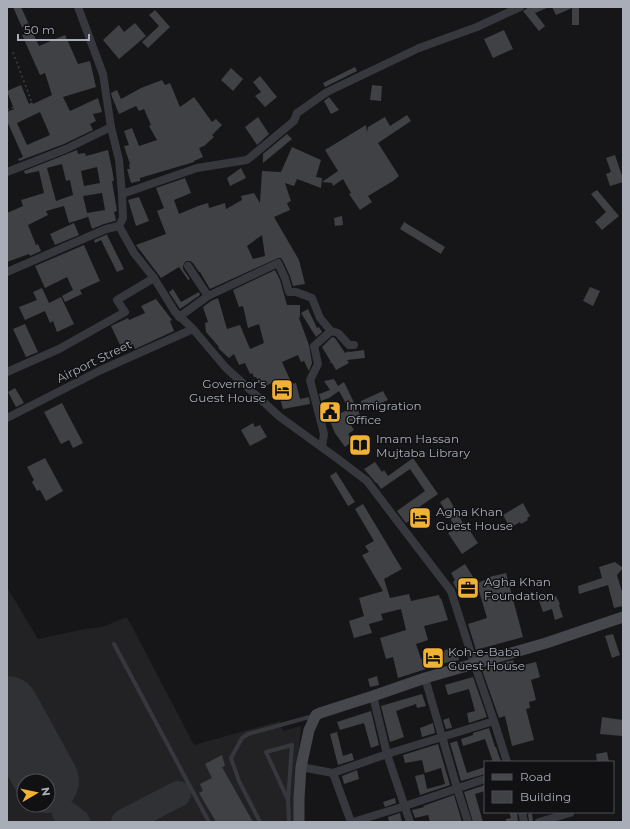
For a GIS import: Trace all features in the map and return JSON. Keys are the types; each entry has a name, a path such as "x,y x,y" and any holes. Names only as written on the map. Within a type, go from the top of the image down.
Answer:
{"street":[{"path":"78,7 103,74 111,127 119,160 123,218 119,226"},
{"path":"122,194 197,168 247,160 294,121 297,113 327,92 419,48 477,27 520,7"},
{"path":"7,172 66,149 111,127"},
{"path":"7,272 106,229 119,226"},
{"path":"119,226 134,253 154,278 179,317 193,329 226,368 280,417 367,481 451,591 507,761"},
{"path":"179,317 208,296 278,263 285,278 289,292 296,292 312,298 320,318 331,331 338,333 349,345 354,345"},
{"path":"188,266 208,296"},
{"path":"7,372 59,349 125,312 117,300 154,278"},
{"name":"Airport Street","path":"7,418 102,370 193,329"},
{"path":"322,447 324,434 310,380 318,364 314,346 331,331"},
{"path":"299,822 301,767 309,730 316,715 320,712 474,663 546,643 623,617"},
{"path":"425,678 468,822"},
{"path":"373,696 387,754 410,822"},
{"path":"301,767 333,773 387,754 494,721"},
{"path":"333,773 352,822 484,779"},
{"path":"540,822 570,813"}],"lane":[{"path":"114,644 209,822"},
{"path":"260,822 239,781 231,758 242,738 248,734 316,715"},
{"path":"288,800 266,752 292,745 288,800 289,822"}],"path":[{"path":"7,110 31,100 12,50"}],"shaded area":[{"path":"7,587 38,639 102,627 127,617 194,745 280,721 283,731 301,726 296,781 295,822 7,822"}],"building":[{"path":"13,7 21,7 39,46 65,35 78,64 90,61 96,87 63,97 70,111 98,98 102,112 93,114 96,121 90,124 93,130 64,144 19,161 18,159 23,157 7,121 7,112 14,109 7,91 21,85 29,104 32,102 33,104 52,95 45,73 40,75 22,35 25,34","holes":["40,112 50,135 27,145 17,123"]},
{"path":"529,7 549,7 535,13 545,26 539,31 523,11"},
{"path":"552,7 579,7 579,25 572,25 572,8 556,15"},
{"path":"155,10 170,27 148,48 142,42 159,26 149,15"},
{"path":"135,23 146,36 119,59 103,40 119,25 124,32"},
{"path":"504,30 513,49 493,58 484,39"},
{"path":"355,67 357,71 325,87 323,83"},
{"path":"231,68 243,79 233,91 221,80"},
{"path":"260,76 277,97 265,107 255,96 261,92 253,82"},
{"path":"162,80 165,85 170,83 180,107 194,97 212,122 216,119 222,125 212,135 214,137 204,146 199,148 203,157 194,162 140,178 140,181 131,183 127,169 130,169 130,164 124,146 129,145 124,131 132,128 139,146 157,140 149,126 151,125 144,109 139,111 136,106 119,114 111,93 117,90 121,99 141,88"},
{"path":"372,85 382,86 381,101 370,100"},
{"path":"329,97 339,110 331,114 324,101"},
{"path":"407,115 411,121 378,143 399,176 368,196 372,202 360,210 349,194 351,193 343,179 333,186 332,183 322,182 338,171 325,150 366,125 367,132 368,127 385,117 390,126"},
{"path":"258,117 269,134 257,145 245,127"},
{"path":"287,134 292,139 263,163 263,154"},
{"path":"292,147 321,160 316,177 322,178 321,188 297,179 294,186 285,183 291,201 287,203 290,210 274,217 299,260 305,284 293,286 281,258 278,258 210,289 200,272 190,261 185,262 183,269 190,279 188,280 179,267 161,278 136,245 166,234 157,211 164,208 156,188 185,178 191,193 174,200 179,214 208,203 209,208 225,203 226,209 242,200 241,196 254,193 260,203 262,171 281,172","holes":["262,235 265,256 253,259 247,246"]},
{"path":"77,150 78,154 85,153 86,156 108,150 114,181 112,181 117,211 114,212 116,220 92,229 88,217 69,223 64,206 46,211 48,215 28,225 36,245 38,244 41,251 30,256 29,254 7,262 7,213 23,206 21,200 44,193 39,171 25,174 24,171","holes":["62,164 66,181 70,180 73,195 56,201 47,168","97,167 100,183 84,186 81,171","102,193 105,210 87,213 83,196"]},
{"path":"615,155 623,182 610,186 606,174 611,172 606,158"},
{"path":"241,168 246,178 230,186 227,178"},
{"path":"597,190 619,216 602,230 595,222 606,212 591,194"},
{"path":"139,197 149,221 136,226 128,200"},
{"path":"342,216 343,225 335,226 334,218"},
{"path":"404,222 445,247 441,254 400,229"},
{"path":"74,223 79,235 55,245 50,234"},
{"path":"108,234 107,235 124,269 117,272 101,240 95,243 94,240"},
{"path":"84,245 100,281 80,290 82,294 65,302 62,296 73,290 67,277 45,288 35,266"},
{"path":"275,270 280,280 287,305 300,305 299,318 309,345 312,363 309,371 304,361 301,362 298,355 282,362 292,384 296,383 300,399 309,397 310,404 283,409 275,381 262,388 256,377 254,377 252,373 250,374 245,363 239,365 234,354 229,358 218,348 219,347 206,332 205,323 208,322 203,307 218,298 227,329 240,325 250,349 264,343 259,324 248,328 243,306 239,307 233,290"},
{"path":"590,287 600,291 593,306 583,301"},
{"path":"42,288 49,303 61,297 74,324 57,332 53,321 50,323 45,311 25,320 19,307 37,300 33,292"},
{"path":"173,289 181,302 199,292 200,295 180,309 169,292"},
{"path":"156,299 172,320 170,321 174,331 135,349 133,344 122,349 111,326 128,318 129,320 145,313 141,306"},
{"path":"308,309 317,328 319,327 322,332 316,337 301,313"},
{"path":"25,324 38,352 26,357 13,329"},
{"path":"332,337 335,338 345,353 349,351 364,350 365,358 347,360 349,363 336,370 332,363 329,363 331,362 322,347"},
{"path":"334,379 338,386 344,382 361,417 349,422 354,430 348,434 353,441 345,447 335,433 329,419 349,409 339,391 329,398 321,401 319,394 330,390 324,381"},
{"path":"15,388 24,403 16,407 8,392"},
{"path":"383,391 388,400 363,411 361,401"},
{"path":"62,403 83,443 73,448 69,440 61,444 44,412"},
{"path":"253,423 255,427 260,425 267,437 250,446 241,430"},
{"path":"45,458 63,491 46,501 40,490 37,491 32,482 34,480 27,467"},
{"path":"413,458 438,494 412,512 415,517 406,523 397,511 425,491 410,469 381,489 364,469 375,462 382,472 384,470 388,476"},
{"path":"336,472 355,502 348,506 330,476"},
{"path":"448,497 463,523 464,522 478,543 462,554 448,533 456,528 440,502"},
{"path":"523,503 530,516 527,518 528,520 521,524 520,522 510,528 503,515"},
{"path":"363,504 402,569 384,579 390,598 409,594 411,601 439,595 440,599 441,598 448,620 424,626 428,640 416,644 421,659 445,652 444,650 457,648 459,660 398,678 393,657 386,659 380,638 406,630 401,609 381,614 383,620 369,624 372,633 354,638 349,621 364,616 359,598 383,591 362,555 369,552 365,546 374,541 355,509"},
{"path":"615,562 623,568 617,575 623,595 623,606 614,608 608,585 579,594 578,586 602,578 599,567"},
{"path":"465,564 477,583 490,578 489,577 506,573 523,637 476,650 468,624 487,618 479,591 461,598 453,582 455,580 451,573"},
{"path":"546,595 547,600 556,596 560,604 563,617 555,620 552,609 543,612 538,598"},
{"path":"613,634 620,655 612,658 605,636"},
{"path":"513,660 515,667 536,662 540,677 531,680 536,700 529,702 530,708 526,709 534,740 512,746 505,716 499,718 482,670"},
{"path":"377,676 379,685 370,687 368,679"},
{"path":"473,677 487,717 469,723 467,713 475,711 469,689 448,695 445,685"},
{"path":"422,694 426,706 417,708 416,704 396,711 404,737 390,742 381,706"},
{"path":"371,711 379,745 371,748 364,723 340,730 337,722"},
{"path":"602,717 623,720 622,736 600,734"},
{"path":"449,718 452,728 446,729 443,720"},
{"path":"433,723 435,733 422,737 420,728"},
{"path":"489,728 501,761 493,761 485,739 463,746 461,739 473,735 473,733"},
{"path":"337,732 343,756 352,753 354,760 338,765 330,734"},
{"path":"457,741 467,773 484,767 484,774 461,781 450,743"},
{"path":"438,744 450,785 420,795 415,776 424,774 427,789 445,784 441,768 425,773 422,760 405,763 403,755"},
{"path":"607,752 609,761 597,761 596,754"},
{"path":"222,755 225,766 222,767 253,822 216,822 199,793 203,791 200,784 212,778 205,764"},
{"path":"357,770 359,779 344,784 342,776"},
{"path":"484,785 484,791 475,794 483,822 473,822 464,792"},
{"path":"454,795 462,822 430,822 428,815 415,818 412,810 424,807 423,806"},
{"path":"395,798 396,803 385,807 383,802"},
{"path":"400,813 402,822 389,822 388,817"},
{"path":"509,813 517,813 518,822 506,822 506,819 511,818"},
{"path":"532,813 533,822 529,822 528,814"}],"taxiway":[{"path":"124,822 178,794"},
{"path":"65,813 77,822"}],"runway":[{"path":"7,708 43,773"}],"place":[{"name":"Governor's Guest House","path":"282,390"},
{"name":"Immigration Office","path":"330,412"},
{"name":"Imam Hassan Mujtaba Library","path":"360,445"},
{"name":"Agha Khan Guest House","path":"420,518"},
{"name":"Agha Khan Foundation","path":"468,588"},
{"name":"Koh-e-Baba Guest House","path":"433,658"}]}
